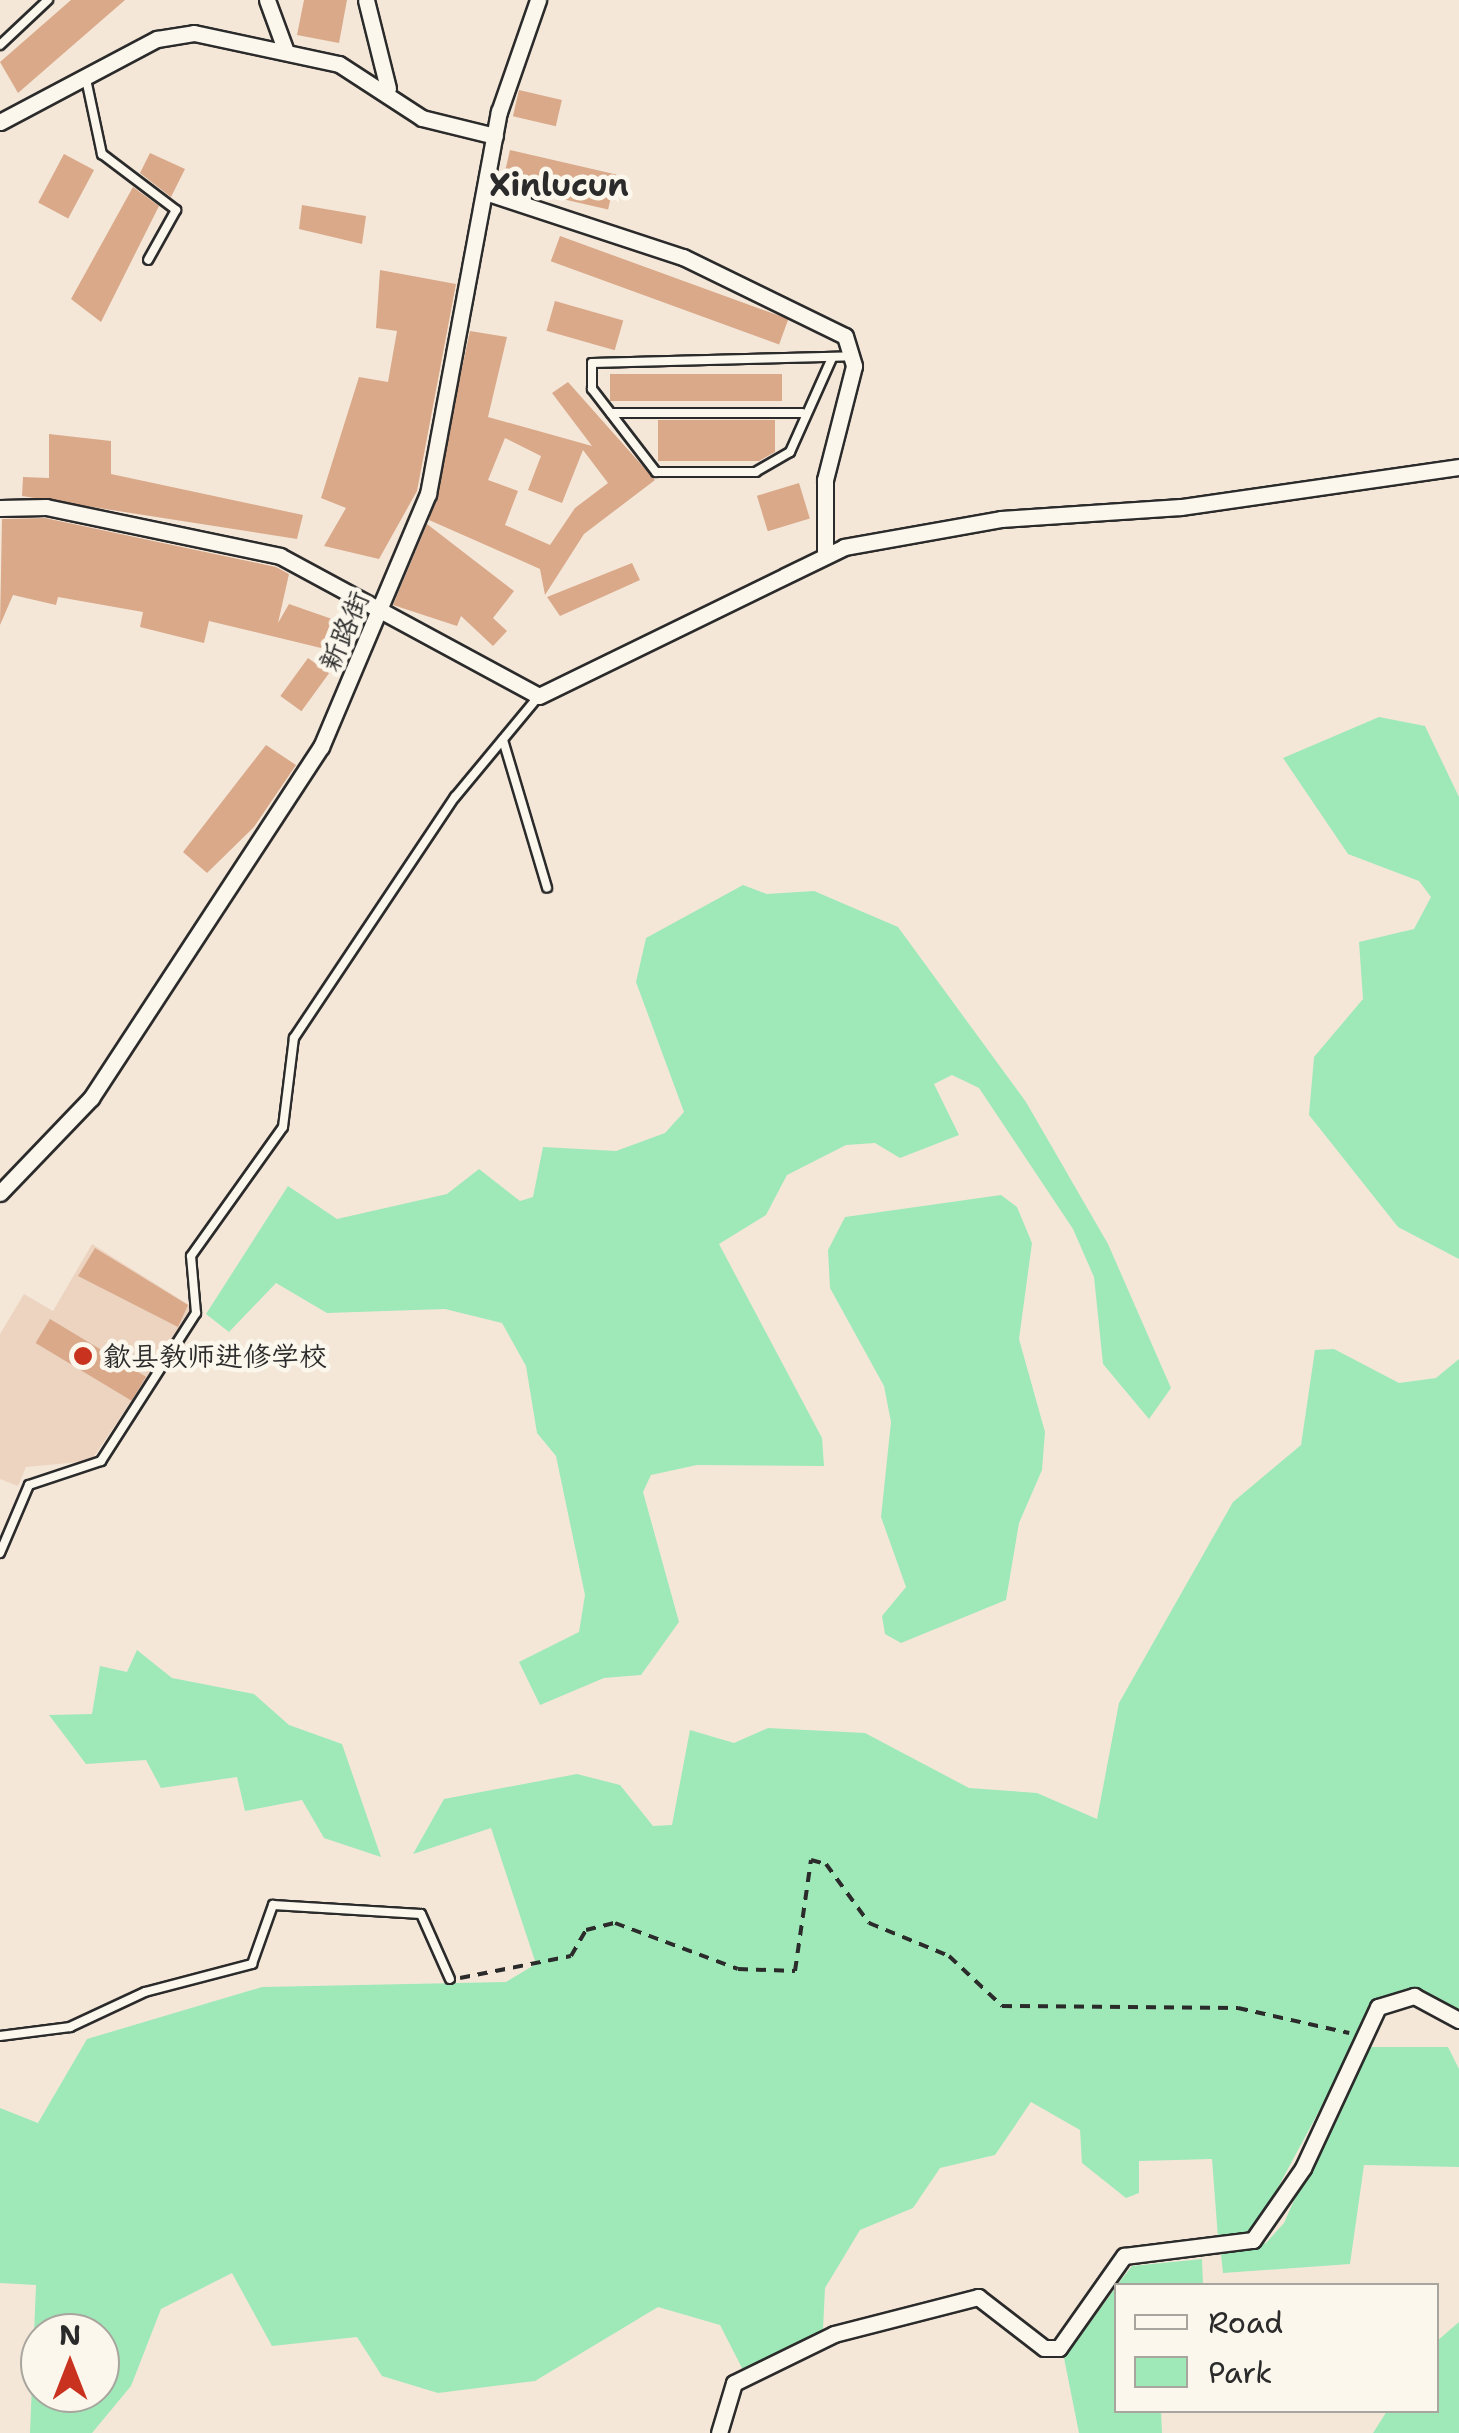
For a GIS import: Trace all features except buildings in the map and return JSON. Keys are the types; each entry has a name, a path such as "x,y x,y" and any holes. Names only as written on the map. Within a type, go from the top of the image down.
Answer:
{"street":[{"path":"267,0 285,50"},
{"path":"366,0 388,88"},
{"name":"新路街","path":"0,1193 91,1098 321,747 379,614 440,450 495,136 538,0"},
{"path":"0,122 168,35 230,35 285,50 388,88 422,118 495,136"},
{"path":"485,192 762,290 829,322 854,356 825,480 824,553"},
{"path":"0,508 46,507 280,556 379,614 539,696 824,553 1001,518 1180,507 1459,467"},
{"path":"720,2433 734,2383 834,2334 978,2297 1044,2348 1059,2348 1124,2256 1253,2240 1302,2168 1378,2007 1406,1996 1459,2020"}],"lane":[{"path":"0,45 48,0"},
{"path":"86,79 102,154 176,210 148,260"},
{"path":"832,358 802,413 790,452 756,472 656,472 592,389 592,363 854,356"},
{"path":"611,413 802,413"},
{"path":"0,1554 29,1485 100,1461 196,1314 191,1256 283,1127 294,1038 503,740 539,696"},
{"path":"503,740 548,888"},
{"path":"0,2036 70,2027 145,1992 252,1964 273,1905 421,1914 450,1979"}],"path":[{"path":"450,1979 571,1956 586,1930 615,1924 738,1969 795,1971 810,1860 826,1864 869,1922 949,1956 1002,2006 1238,2008 1319,2033 1364,2034"}],"shaded area":[{"name":"歙县教师进修学校","path":"92,1244 194,1308 91,1461 26,1467 18,1486 0,1479 0,1334 24,1294 53,1311"}],"green space":[{"path":"1379,717 1425,726 1459,797 1459,1259 1398,1227 1309,1115 1314,1057 1363,999 1359,942 1414,929 1431,897 1419,881 1348,854 1283,758"},
{"path":"743,885 767,894 814,891 898,927 1026,1102 1108,1244 1171,1388 1149,1419 1103,1364 1094,1277 1073,1229 979,1088 952,1075 934,1084 959,1135 900,1158 875,1143 846,1145 787,1175 766,1215 719,1244 822,1438 824,1466 697,1465 651,1475 643,1492 679,1622 641,1675 604,1678 540,1705 519,1662 579,1632 585,1595 556,1456 537,1433 526,1366 502,1323 445,1309 327,1313 276,1283 229,1332 206,1314 288,1186 337,1219 447,1194 479,1169 520,1201 533,1197 543,1147 616,1151 665,1133 684,1112 636,982 646,938"},
{"path":"1001,1195 1017,1207 1032,1243 1019,1339 1045,1432 1042,1470 1019,1523 1006,1600 901,1643 885,1634 882,1616 906,1587 881,1517 891,1422 884,1386 830,1288 828,1250 845,1217"},
{"path":"1334,1349 1399,1383 1436,1378 1459,1359 1459,2011 1426,1992 1378,2001 1254,2232 1218,2238 1212,2159 1139,2161 1139,2193 1126,2198 1082,2163 1080,2130 1031,2102 995,2155 940,2168 913,2208 860,2230 825,2288 823,2329 743,2370 720,2325 658,2307 535,2381 438,2393 382,2376 357,2337 272,2346 232,2273 161,2309 131,2386 120,2399 120,2313 35,2313 36,2285 0,2283 0,2108 38,2123 87,2039 262,1987 506,1982 536,1964 491,1828 413,1854 444,1799 577,1774 620,1785 653,1826 672,1825 690,1730 734,1743 768,1728 865,1733 969,1788 1037,1793 1097,1819 1119,1703 1233,1502 1301,1445 1315,1350"},
{"path":"137,1650 172,1678 254,1694 289,1725 342,1744 381,1857 324,1838 302,1800 245,1811 237,1777 161,1788 146,1760 86,1764 49,1715 92,1714 100,1666 127,1672"},
{"path":"1362,2047 1448,2047 1459,2069 1459,2167 1364,2165 1350,2264 1223,2273 1221,2254 1266,2243 1284,2223"},
{"path":"1202,2259 1203,2283 1119,2283 1132,2266"},
{"path":"1114,2290 1114,2413 1161,2413 1162,2433 1079,2433 1064,2358"},
{"path":"1459,2322 1459,2433 1373,2433 1386,2413 1439,2413 1439,2339"},
{"path":"31,2413 109,2413 92,2433 30,2433"}],"place":[{"name":"歙县教师进修学校","path":"83,1356"}],"district":[{"name":"Xinlucun","path":"559,185"}]}
